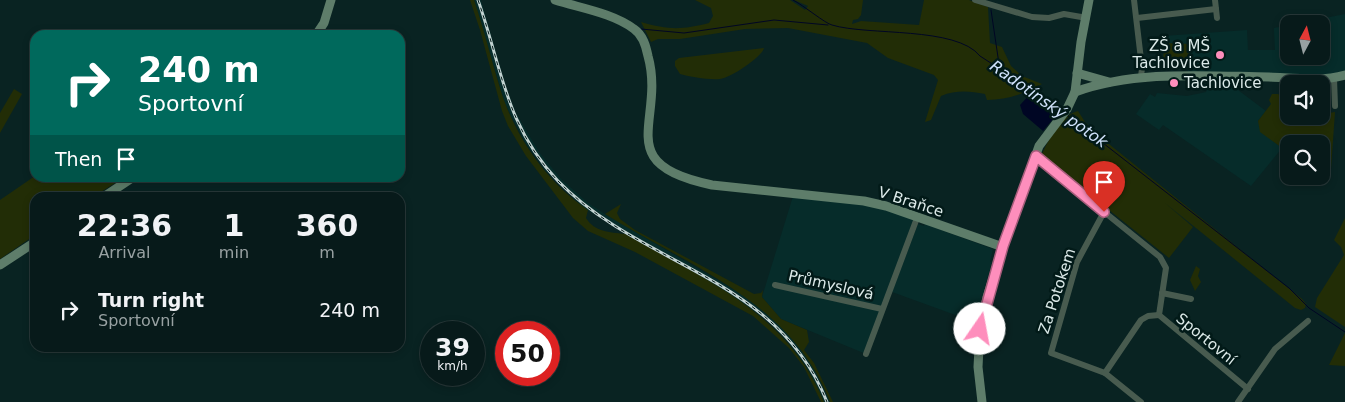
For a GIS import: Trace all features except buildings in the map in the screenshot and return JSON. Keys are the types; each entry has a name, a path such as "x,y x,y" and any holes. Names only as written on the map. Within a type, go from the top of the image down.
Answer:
{"street":[{"path":"319,30 324,23 331,0"},
{"name":"V Braňce","path":"555,0 624,23 641,36 650,61 652,84 646,130 648,143 658,160 669,170 681,177 705,183 864,201 886,206 1003,246"},
{"path":"975,0 1032,17 1050,18 1064,14 1087,18"},
{"path":"982,402 978,367 980,329 1003,246 1039,146 1065,112 1075,92 1081,42 1089,0"},
{"path":"1134,0 1141,78"},
{"path":"1215,0 1216,18"},
{"path":"1137,18 1216,10"},
{"path":"1077,73 1098,77 1109,82"},
{"path":"1075,92 1109,82 1141,78 1334,78 1345,75"},
{"path":"1334,78 1335,106"},
{"name":"Sportovní","path":"1036,156 1160,257 1166,268 1159,315 1248,389"},
{"path":"111,192 126,182"},
{"name":"Za Potokem","path":"1104,212 1077,262 1050,352 1105,373"},
{"name":"Průmyslová","path":"866,354 917,218"},
{"path":"0,265 30,245"},
{"name":"Průmyslová","path":"775,285 882,309"},
{"path":"1162,293 1191,299"},
{"path":"1140,402 1105,373 1141,320 1148,316 1159,315"},
{"path":"1238,402 1275,349 1308,321"}],"shaded area":[{"path":"474,0 481,0 506,87 516,113 539,152 561,179 588,203 743,295 771,316 793,338 811,362 830,402 824,402 806,366 788,342 767,320 740,301 584,208 546,171 526,144 505,104"},
{"name":"ZŠ a MŠ Tachlovice","path":"1345,14 1345,71 1327,75 1188,73 1188,62 1163,61 1163,36 1247,30 1248,50 1275,50 1274,28 1280,27 1280,65 1330,65 1330,17"},
{"path":"1209,83 1238,86 1238,90 1266,111 1258,121 1280,146 1280,150 1251,186 1163,125 1159,130 1136,114 1150,94 1155,97 1157,93 1187,96 1206,92"},
{"path":"794,193 864,201 917,218 866,354 781,319 762,297"},
{"path":"918,224 924,226 925,224 993,249 990,262 992,262 976,320 972,321 892,292"}],"green space":[{"path":"470,0 474,0 506,106 523,140 558,186 588,210 586,218 590,223 598,229 625,234 684,266 740,301 766,321 789,344 809,371 824,402 821,402 804,367 789,348 753,316 635,252 588,231 573,218 526,156 508,126"},
{"path":"695,0 790,0 805,10 808,6 794,0 863,0 861,15 858,19 853,20 852,24 861,21 919,25 924,0 969,0 988,7 990,43 1002,47 1011,66 1022,76 1042,84 1015,96 995,100 987,100 985,94 973,92 947,94 941,96 931,120 925,122 938,80 934,75 888,58 867,43 788,28 745,29 680,39 658,39 651,42 641,22 659,27 675,28 709,23 713,16 711,8"},
{"path":"1164,43 1190,44 1189,62 1163,61"},
{"path":"764,48 758,56 745,66 725,78 710,79 680,74 675,66 675,61 679,58"},
{"path":"14,89 22,94 0,133 0,113"},
{"path":"1272,94 1280,95 1280,125 1330,125 1330,113 1335,112 1331,169 1330,135 1280,135 1280,146 1260,132 1258,121 1271,104 1269,100"},
{"path":"1078,111 1085,122 1099,136 1302,299 1306,304 1305,308 1301,310 1295,308 1165,203 1193,227 1169,258 1104,206 1123,183 1104,204 1041,156 1051,136 1061,123 1072,113"},
{"path":"30,179 30,182 117,182 101,192 30,192 30,238 0,259 0,200"},
{"path":"621,204 617,213 620,219 635,230 754,294 761,293 763,290 762,297 781,319 807,330 809,342 804,350 814,363 833,402 830,402 812,367 790,337 764,312 735,290 703,270 605,214"},
{"path":"1345,218 1345,327 1315,307 1317,298 1344,255 1341,247 1334,240"},
{"path":"1196,266 1200,269 1198,276 1201,282 1195,291 1190,280"},
{"path":"1345,333 1345,366 1329,365"}],"water":[{"path":"1032,92 1058,113 1043,131 1023,114 1020,105"}],"waterway":[{"name":"Radotínský potok","path":"793,0 832,25 910,33 952,40 968,47 1063,110"},
{"path":"991,10 999,64 1003,70"},
{"path":"641,29 684,33 774,20 828,25"},
{"name":"Radotínský potok","path":"1019,81 1030,96"},
{"name":"Radotínský potok","path":"1067,115 1289,288 1309,308 1345,332"}],"railway":[{"path":"478,0 507,95 516,117 540,160 558,181 592,210 629,235 706,277 742,300 776,327 805,360 827,402"}],"place":[{"name":"ZŠ a MŠ Tachlovice","path":"1220,55"},
{"name":"Tachlovice","path":"1174,83"}],"route":[{"path":"980,329 987,297 1003,246 1036,156 1104,212"}]}
